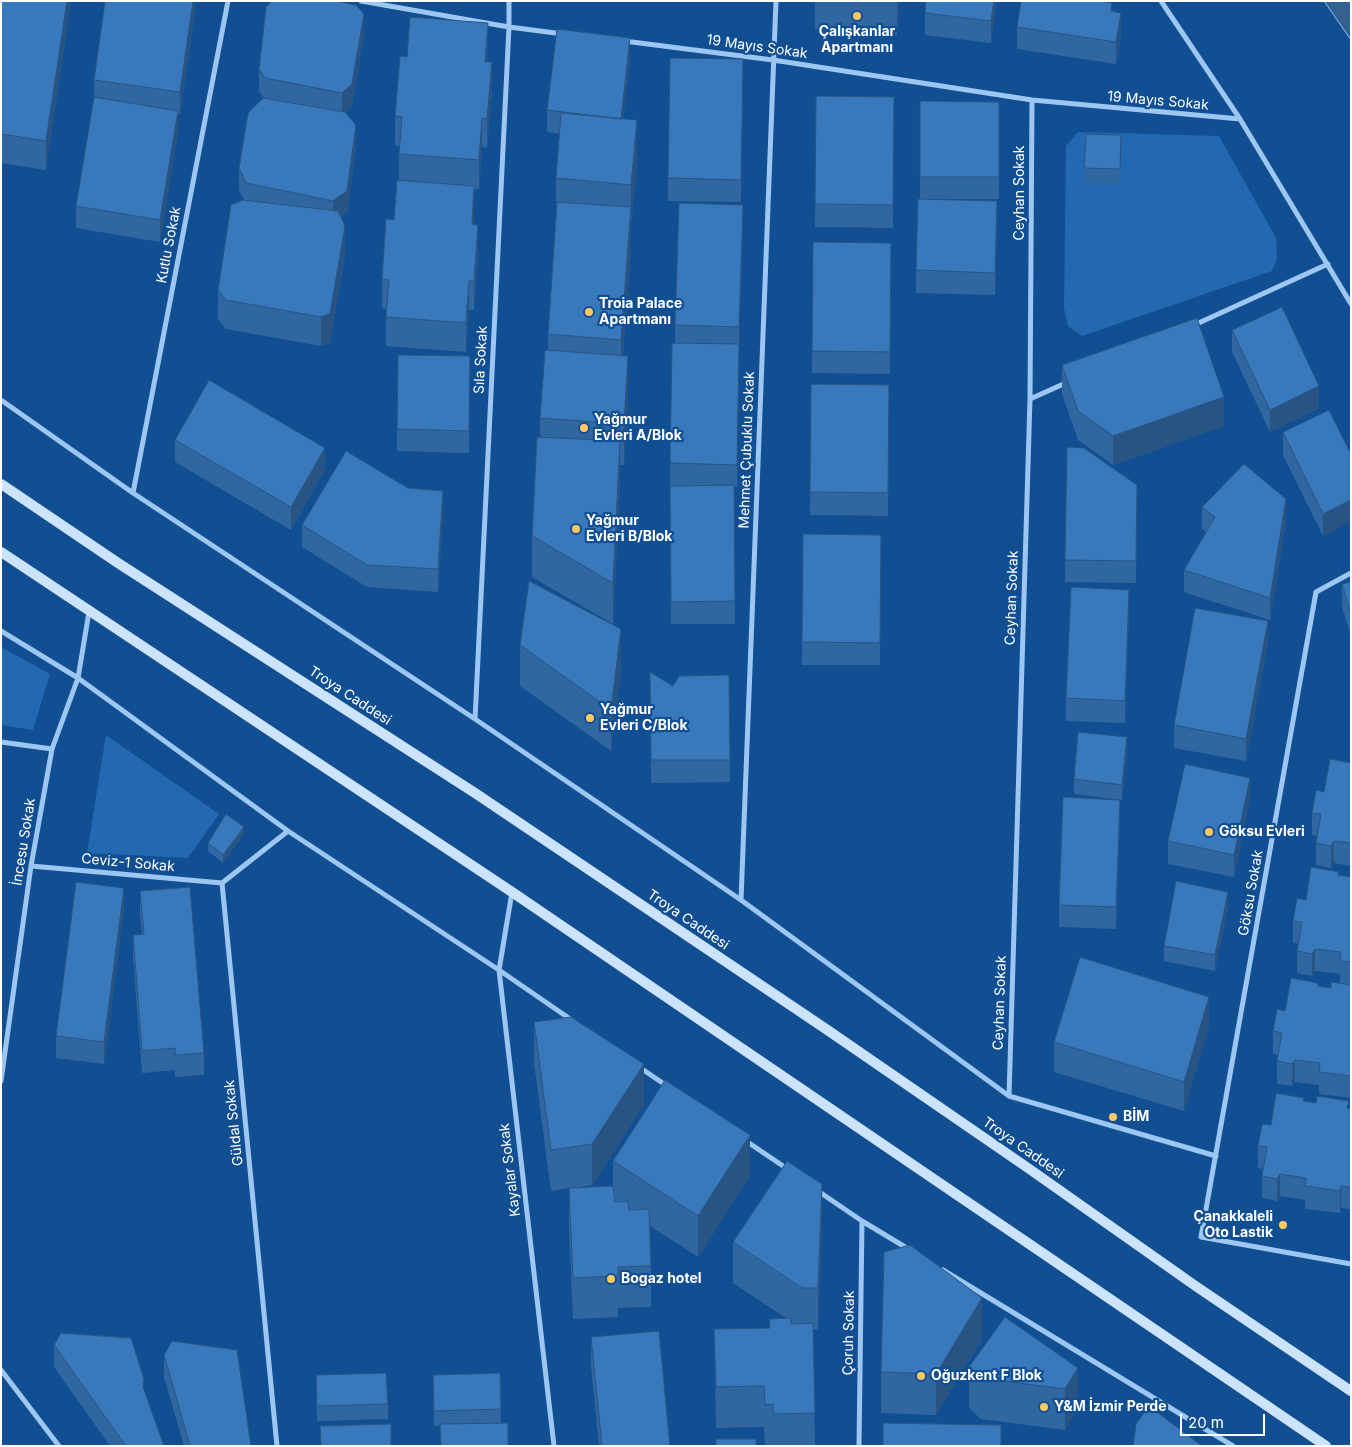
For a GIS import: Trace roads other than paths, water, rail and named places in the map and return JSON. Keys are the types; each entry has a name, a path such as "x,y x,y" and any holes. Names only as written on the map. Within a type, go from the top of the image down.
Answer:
{"main road":[{"name":"Troya Caddesi","path":"1,484 118,563 475,793 1020,1162 1196,1287 1351,1391"},
{"path":"1,552 512,892 1326,1446"}],"street":[{"name":"Kutlu Sokak","path":"132,493 228,1"},
{"path":"361,1 509,27 568,34"},
{"name":"Sıla Sokak","path":"475,719 509,1"},
{"name":"Mehmet Çubuklu Sokak","path":"741,900 776,1"},
{"path":"1162,1 1240,119 1351,304"},
{"name":"19 Mayıs Sokak","path":"617,40 773,60 1032,100 1240,119"},
{"name":"Ceyhan Sokak","path":"1009,1096 1030,399 1032,100"},
{"path":"1184,330 1328,264"},
{"path":"1030,399 1075,379"},
{"path":"1,400 132,493 475,719 741,900 1009,1096 1216,1156"},
{"name":"Göksu Sokak","path":"1351,573 1316,592 1201,1237 1351,1264"},
{"name":"İncesu Sokak","path":"1,1081 31,866 52,749 78,678 90,611"},
{"path":"1,631 78,678 288,831 579,1026"},
{"path":"1,742 52,749"},
{"path":"222,883 288,831"},
{"name":"Ceviz-1 Sokak","path":"31,866 222,883"},
{"name":"Güldal Sokak","path":"222,883 277,1446"},
{"name":"Kayalar Sokak","path":"512,892 498,970 554,1446"},
{"path":"1,1029 8,1031"},
{"path":"636,1065 676,1093"},
{"path":"741,1137 797,1176"},
{"path":"813,1187 862,1221 912,1251"},
{"name":"Çoruh Sokak","path":"859,1446 862,1221"},
{"path":"938,1267 1234,1446"},
{"path":"1,1370 59,1446"}],"place":[{"name":"Çalışkanlar Apartmanı","path":"857,16"},
{"name":"Troia Palace Apartmanı","path":"589,312"},
{"name":"Yağmur Evleri A/Blok","path":"584,428"},
{"name":"Yağmur Evleri B/Blok","path":"576,529"},
{"name":"Yağmur Evleri C/Blok","path":"590,718"},
{"name":"Göksu Evleri","path":"1209,832"},
{"name":"BİM","path":"1113,1117"},
{"name":"Çanakkaleli Oto Lastik","path":"1283,1225"},
{"name":"Bogaz hotel","path":"611,1279"},
{"name":"Oğuzkent F Blok","path":"921,1376"},
{"name":"Y&M İzmir Perde","path":"1044,1407"}]}
